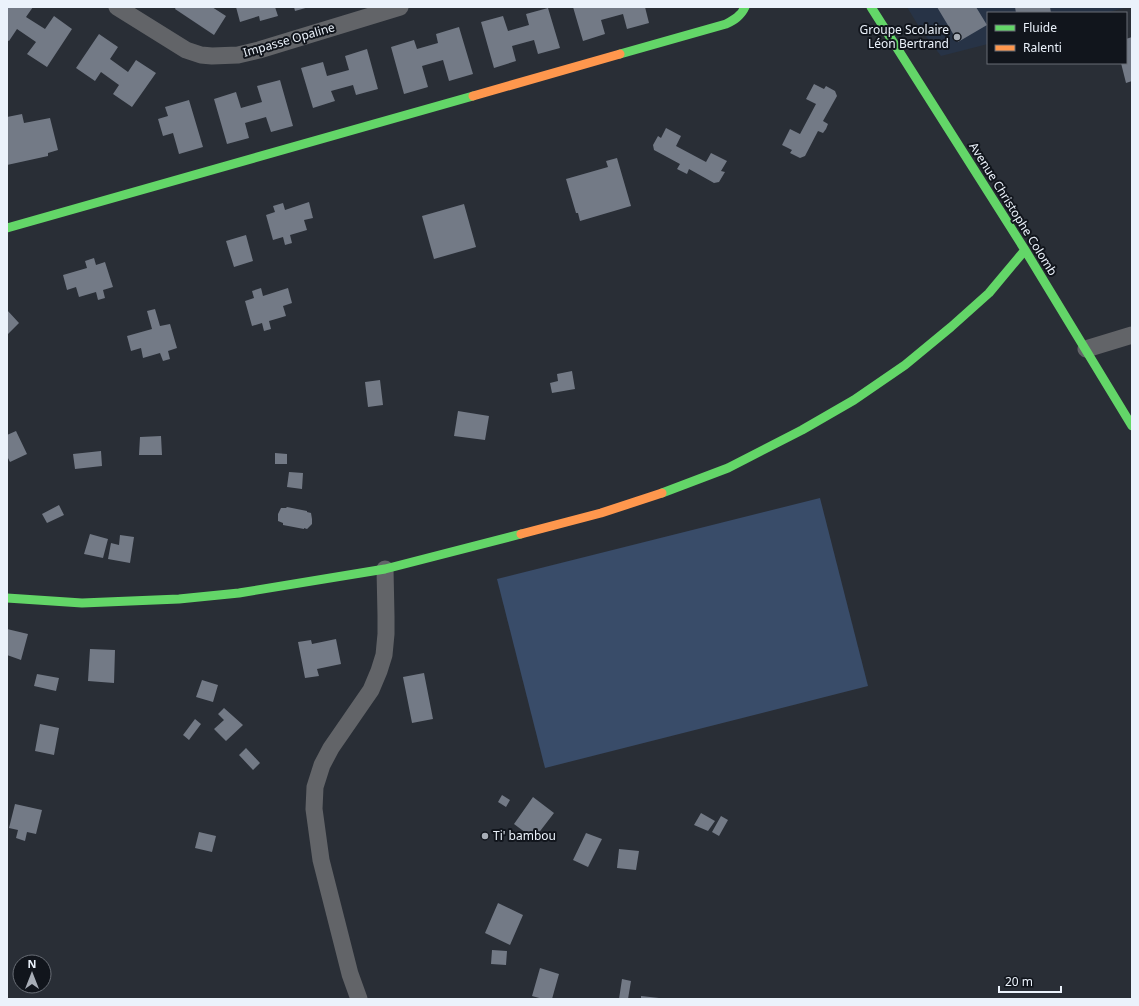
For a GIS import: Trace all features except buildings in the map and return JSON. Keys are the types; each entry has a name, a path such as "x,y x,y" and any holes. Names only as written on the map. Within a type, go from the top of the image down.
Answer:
{"street":[{"name":"Impasse Opaline","path":"117,7 186,50 200,55 212,56 238,55 259,50 400,7"},
{"path":"7,228 720,27 738,18 746,7"},
{"name":"Avenue Christophe Colomb","path":"871,7 1086,349 1124,400 1132,426"},
{"path":"7,598 82,603 178,599 239,593 385,569 601,513 673,490 728,468 802,430 854,400 905,365 952,327 989,292 1025,250"},
{"path":"1086,349 1132,335"},
{"path":"359,999 350,974 321,860 314,802 315,787 322,765 331,748 371,690 384,655 386,634 385,569"}],"shaded area":[{"name":"Groupe Scolaire Léon Bertrand","path":"907,7 1128,7 1109,12 987,12 987,44 941,56 921,30"},
{"path":"820,498 868,686 545,768 497,579"}],"traffic: fast":[{"path":"620,54 726,24 737,17 745,7"},
{"path":"871,7 1025,250 1132,426"},
{"path":"7,228 473,96"},
{"path":"662,493 728,468 802,430 854,400 905,365 951,327 989,293 1025,250"},
{"path":"7,598 82,603 179,599 239,593 385,569 521,534"}],"traffic: slow":[{"path":"473,96 620,54"},
{"path":"521,534 601,513 662,493"}],"place":[{"name":"Groupe Scolaire Léon Bertrand","path":"957,37"},
{"name":"Ti' bambou","path":"485,836"}]}
